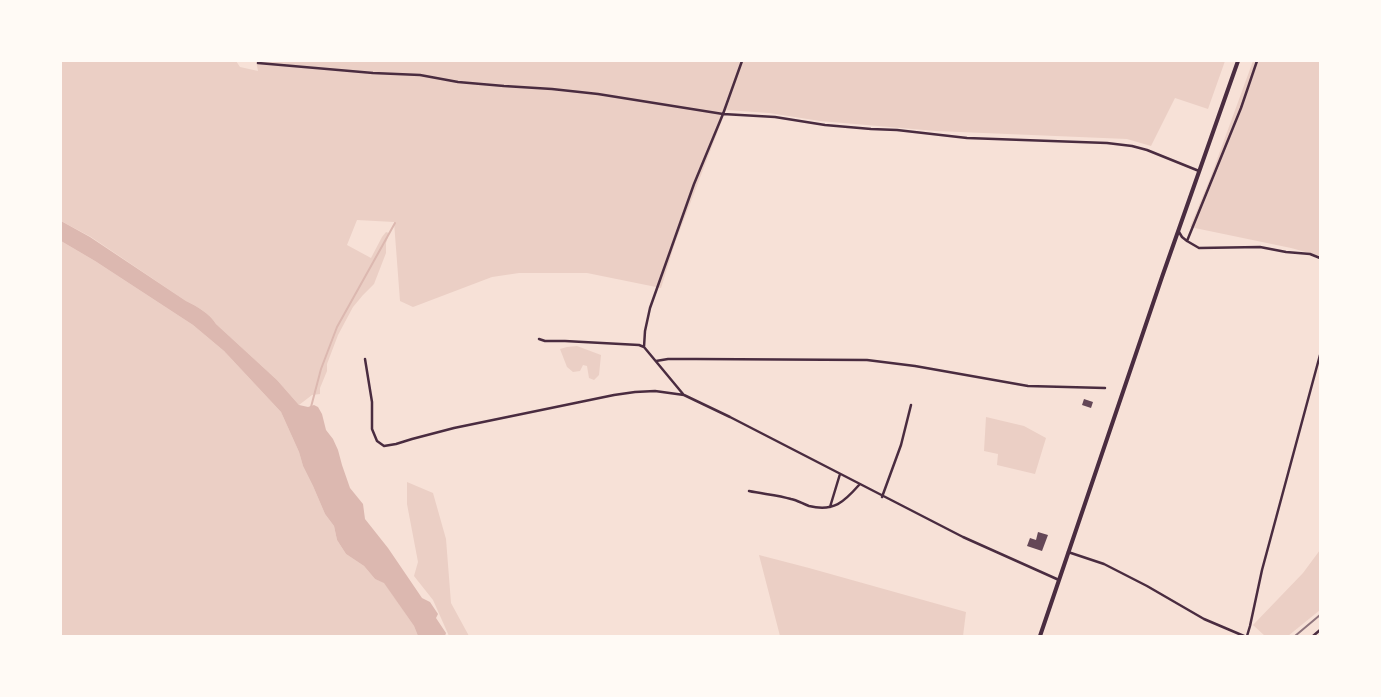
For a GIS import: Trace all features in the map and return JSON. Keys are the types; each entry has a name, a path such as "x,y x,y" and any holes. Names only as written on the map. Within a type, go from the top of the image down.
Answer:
{"main road":[{"path":"1040,636 1178,230 1238,61"}],"street":[{"path":"644,347 650,308 694,184 723,114 742,61"},
{"path":"1187,241 1241,108 1257,61"},
{"path":"258,63 420,75 470,83 589,93 723,114 775,117 825,125 897,130 967,138 1084,141 1132,146 1199,171"},
{"path":"1178,230 1182,237 1199,248 1260,247 1310,254 1320,258"},
{"path":"538,340 638,345 644,347 684,395"},
{"path":"1068,552 1104,564 1204,619 1245,636 1250,626 1262,570 1320,355"},
{"path":"365,358 372,402 372,429 377,441 384,446 454,428 614,395 655,391 684,395 963,538 1059,580"},
{"path":"656,361 668,359 867,360 915,366 1028,386 1104,388"},
{"path":"882,497 901,445 911,405"},
{"path":"830,508 840,474"},
{"path":"749,491 791,498 810,506 830,508 840,504 859,485"},
{"path":"1313,636 1320,630"}],"shaded area":[{"path":"61,61 236,61 240,67 258,71 256,61 1225,61 1208,109 1175,98 1151,146 1127,139 936,131 820,121 769,113 726,110 675,243 661,288 587,273 519,273 492,277 413,307 400,301 394,222 357,220 347,245 371,258 386,232 389,233 386,253 374,284 353,307 338,335 327,364 327,371 320,388 320,394 312,395 299,405 277,380 216,324 207,313 91,237 61,221"},
{"path":"1253,61 1320,61 1320,256 1190,227 1211,176"},
{"path":"61,221 90,237 203,311 277,380 299,405 308,407 314,405 318,407 326,430 338,450 350,488 363,504 365,519 388,548 422,598 430,602 438,614 436,618 446,633 445,636 418,636 414,626 384,583 375,579 364,566 346,554 337,540 334,526 325,514 303,466 299,452 281,412 224,351 193,325 61,241"},
{"path":"61,241 193,325 224,351 281,412 325,514 334,526 337,540 346,554 364,566 375,579 384,582 414,626 418,636 61,636"},
{"path":"577,346 601,355 599,375 594,380 589,378 587,366 583,365 580,371 573,372 567,367 560,349"},
{"path":"986,417 1024,426 1046,438 1035,474 997,465 998,454 984,451"},
{"path":"407,482 433,493 446,539 451,603 469,636 449,636 433,600 414,576 418,562 407,504"},
{"path":"1320,550 1320,610 1288,636 1265,636 1253,625 1303,573"},
{"path":"759,555 966,612 963,636 780,636"}],"building":[{"path":"1084,399 1093,402 1091,408 1082,405"},
{"path":"1038,532 1048,535 1042,551 1027,546 1030,538 1036,540"}],"waterway":[{"path":"311,407 321,369 337,327 395,223"}],"railway":[{"path":"1295,636 1320,615"}]}
